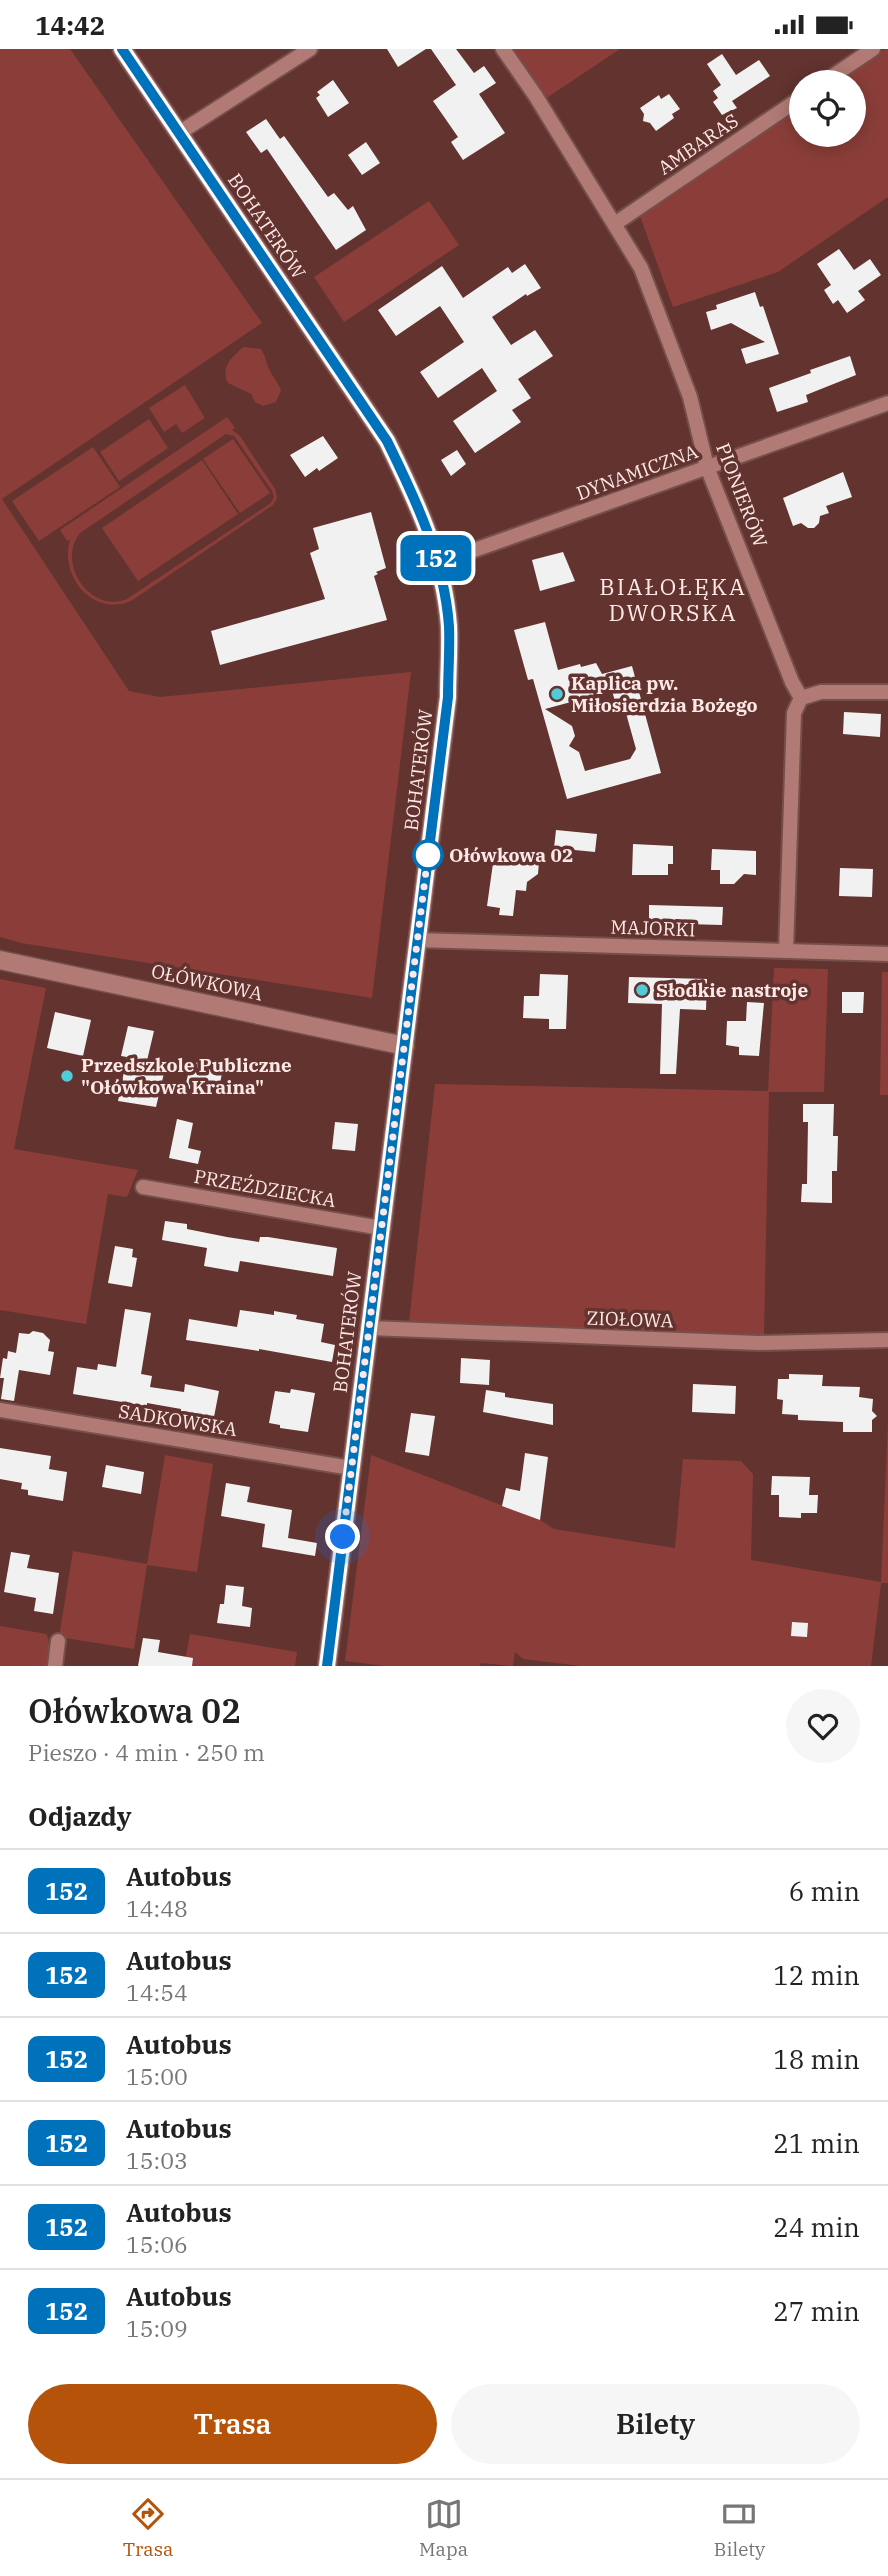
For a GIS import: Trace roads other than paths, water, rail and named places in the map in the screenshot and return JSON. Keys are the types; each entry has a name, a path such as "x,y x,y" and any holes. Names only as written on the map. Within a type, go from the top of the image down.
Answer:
{"street":[{"name":"BOHATERÓW","path":"121,49 387,441 419,507 438,563 449,625 448,697 327,1666"},
{"path":"179,133 310,49"},
{"name":"PIONIERÓW","path":"503,49 616,223 641,268 691,397 707,467 792,683 801,698"},
{"path":"842,70 873,49"},
{"name":"AMBARAS","path":"616,223 789,106"},
{"name":"DYNAMICZNA","path":"438,563 888,403"},
{"path":"786,951 794,713 801,698 821,692 888,692"},
{"name":"MAJORKI","path":"417,940 888,954"},
{"name":"OŁÓWKOWA","path":"0,960 405,1046"},
{"name":"PRZEŹDZIECKA","path":"143,1187 381,1227"},
{"name":"ZIOŁOWA","path":"370,1328 758,1342 888,1340"},
{"name":"SADKOWSKA","path":"0,1411 351,1468"},
{"path":"55,1666 58,1641"}],"place":[{"name":"Kaplica pw. Miłosierdzia Bożego","path":"557,694"},
{"name":"Ołówkowa 02","path":"428,855"},
{"name":"Słodkie nastroje","path":"642,990"},
{"name":"Przedszkole Publiczne \"Ołówkowa Kraina\"","path":"67,1076"}],"district":[{"name":"BIAŁOŁĘKA DWORSKA","path":"673,600"}]}
